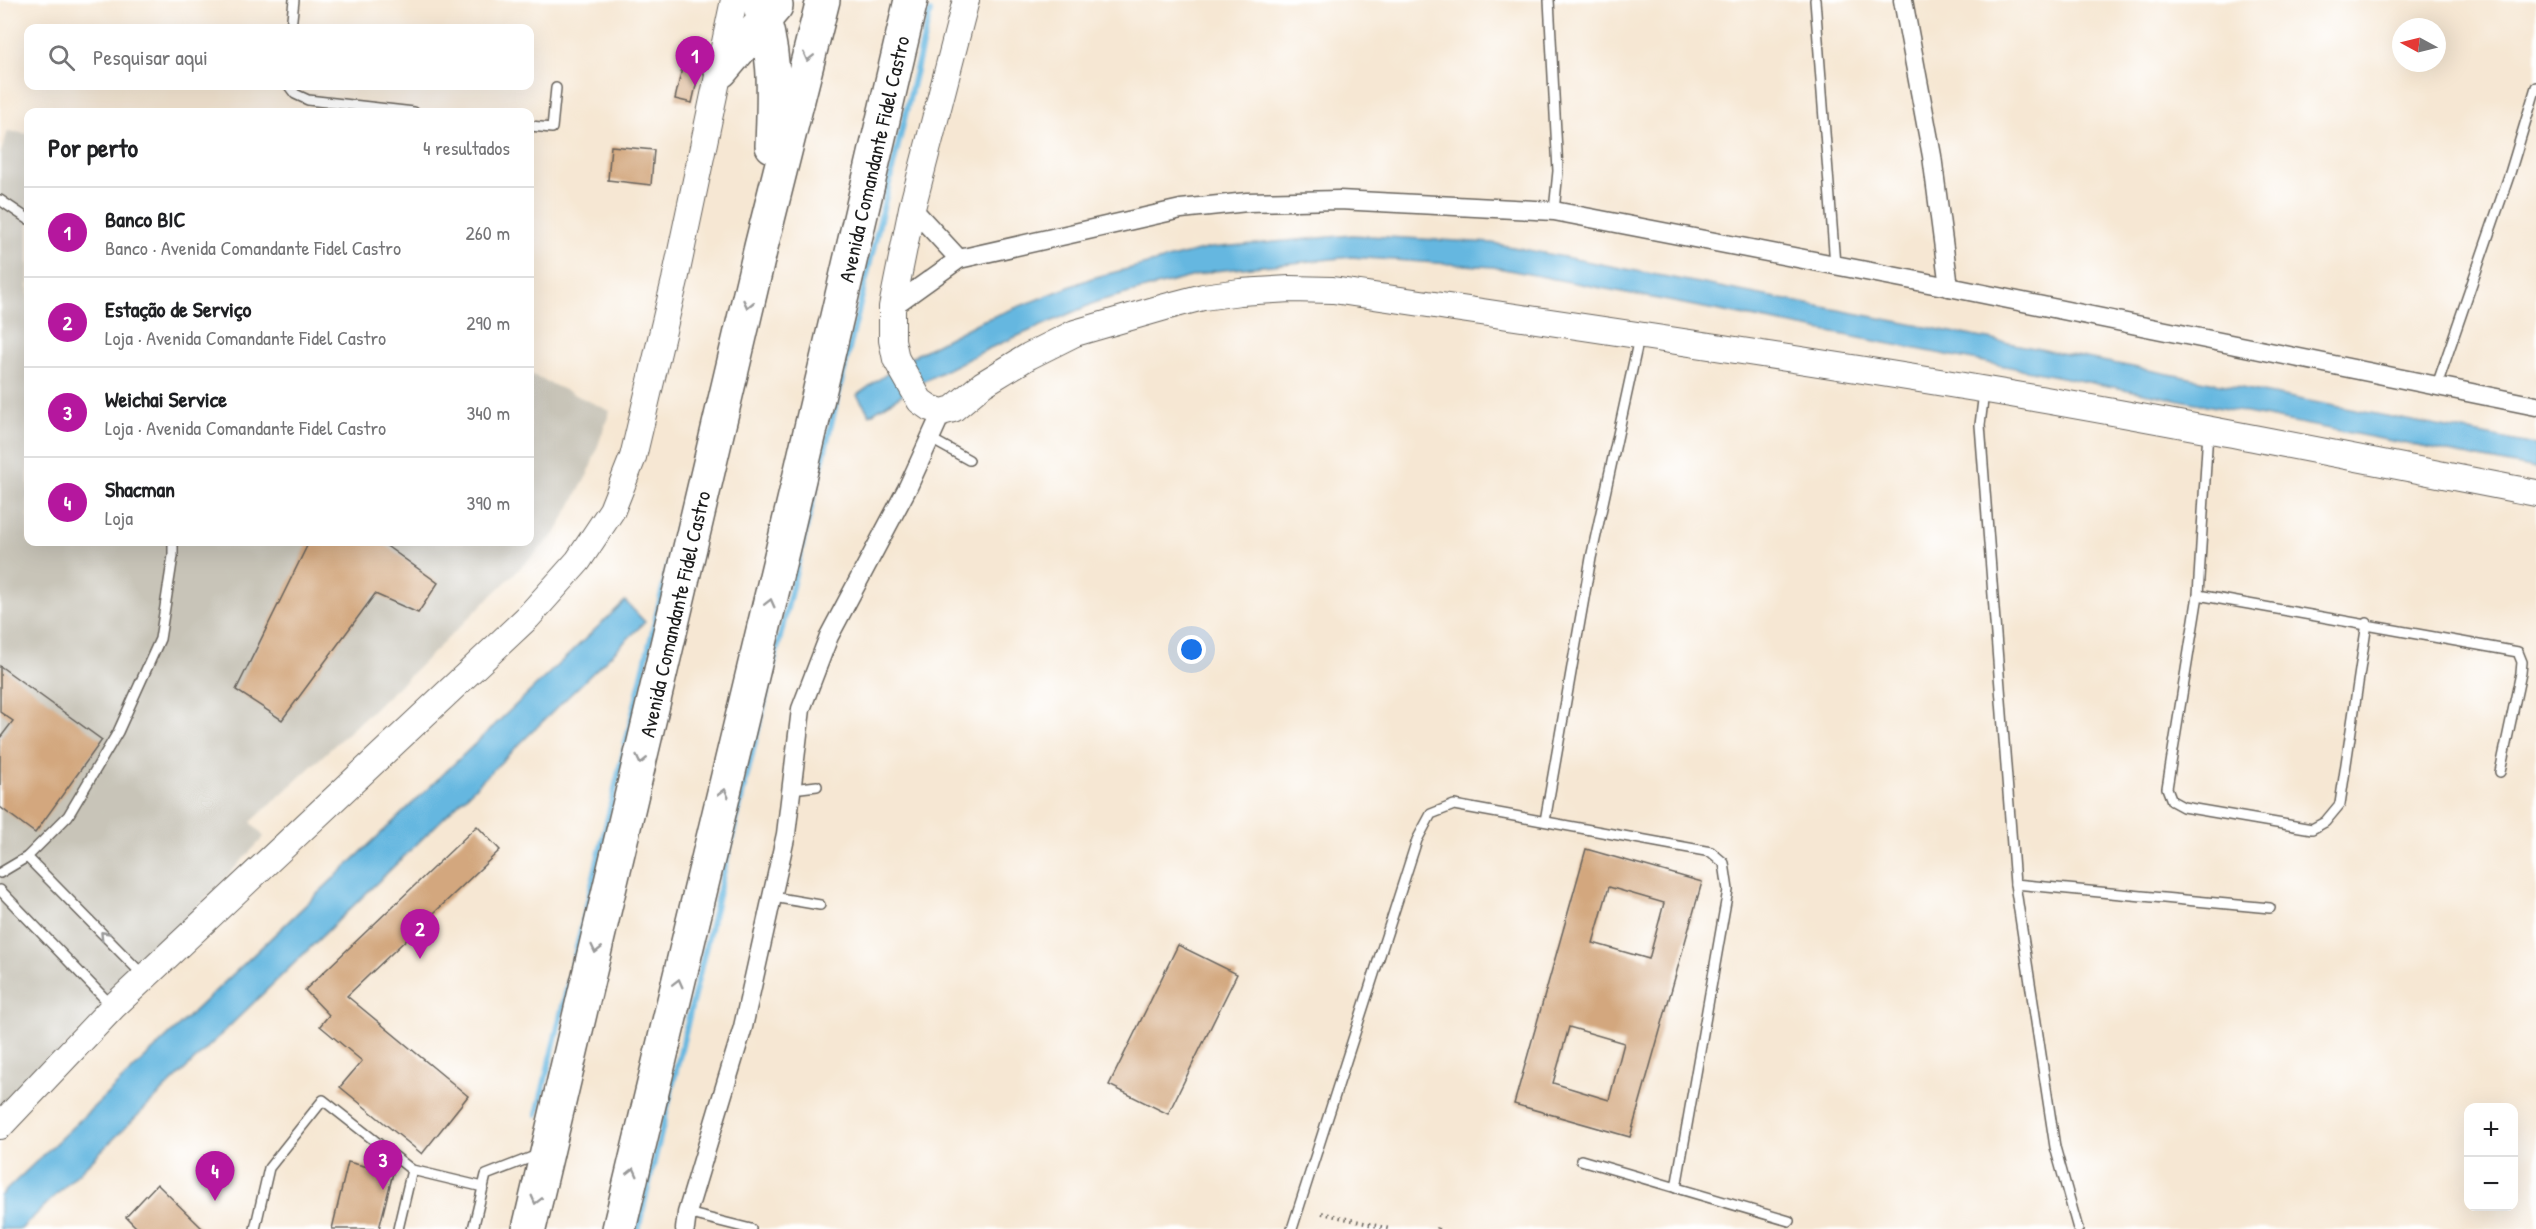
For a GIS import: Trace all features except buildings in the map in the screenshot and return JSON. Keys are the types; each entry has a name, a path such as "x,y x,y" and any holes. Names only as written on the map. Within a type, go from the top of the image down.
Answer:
{"highway":[{"name":"Avenida Comandante Fidel Castro","path":"529,1229 761,247 823,0"},
{"name":"Avenida Comandante Fidel Castro","path":"619,1229 780,562 911,0"},
{"path":"721,71 768,6"},
{"path":"761,247 771,164 774,81 768,6"}],"street":[{"path":"0,1126 144,977 528,617 578,561 612,510 633,457 675,280 735,0"},
{"path":"686,1221 743,1027 786,834 801,709 829,636 931,439 931,406 896,360 892,340 892,308 912,208 966,0"},
{"path":"1903,0 1932,156 1949,287"},
{"path":"892,308 959,259 1181,209 1246,202 1339,200 1554,211 1949,287 2536,406"},
{"path":"912,208 959,259"},
{"path":"931,406 953,409 982,384 1029,356 1075,333 1203,297 1290,289 1333,290 1984,389 2208,429 2536,493"}],"lane":[{"path":"291,24 294,0"},
{"path":"1549,0 1558,171 1554,211"},
{"path":"1815,0 1835,265"},
{"path":"2437,385 2510,173 2536,87"},
{"path":"534,126 552,128 556,88"},
{"path":"292,90 295,94 308,100 379,108"},
{"path":"0,200 24,216"},
{"path":"1545,821 1591,558 1640,335"},
{"path":"1984,389 1980,425 2015,884 2055,1147 2078,1229"},
{"path":"2208,429 2198,595 2167,788 2172,801 2182,807 2312,829 2325,822 2340,804 2367,623"},
{"path":"931,439 969,460"},
{"path":"0,873 27,857 68,816 118,732 160,639 173,556 172,546"},
{"path":"2198,595 2367,623 2518,652 2522,662 2521,674 2500,772"},
{"path":"792,789 817,786"},
{"path":"1292,1229 1417,840 1431,814 1454,805 1711,852 1724,863 1728,890 1676,1188"},
{"path":"27,857 144,977"},
{"path":"2015,884 2270,908"},
{"path":"0,890 113,1007"},
{"path":"772,897 820,905"},
{"path":"255,1229 269,1168 323,1100 412,1170 483,1187"},
{"path":"473,1229 486,1175 548,1151"},
{"path":"1581,1160 1789,1221"},
{"path":"398,1229 412,1170"},
{"path":"686,1221 751,1229"}],"path":[{"path":"1322,1213 1390,1229"}],"shaded area":[{"path":"8,131 24,133 24,546 534,546 534,376 610,411 588,474 555,534 404,681 251,822 264,837 0,1116 0,155"}],"water":[{"path":"1352,235 1492,243 2536,445 2536,469 1493,267 1351,257 1214,271 1099,301 990,348 922,382 870,415 857,395 908,359 979,322 1092,278 1210,248"},
{"path":"625,601 645,622 21,1229 0,1229 0,1196"}],"waterway":[{"path":"638,1229 930,12"},
{"path":"537,1114 683,505"}],"place":[{"name":"Banco BIC","path":"695,86"},
{"name":"Estação de Serviço","path":"420,959"},
{"name":"Weichai Service","path":"383,1190"},
{"name":"Shacman","path":"215,1201"}]}
